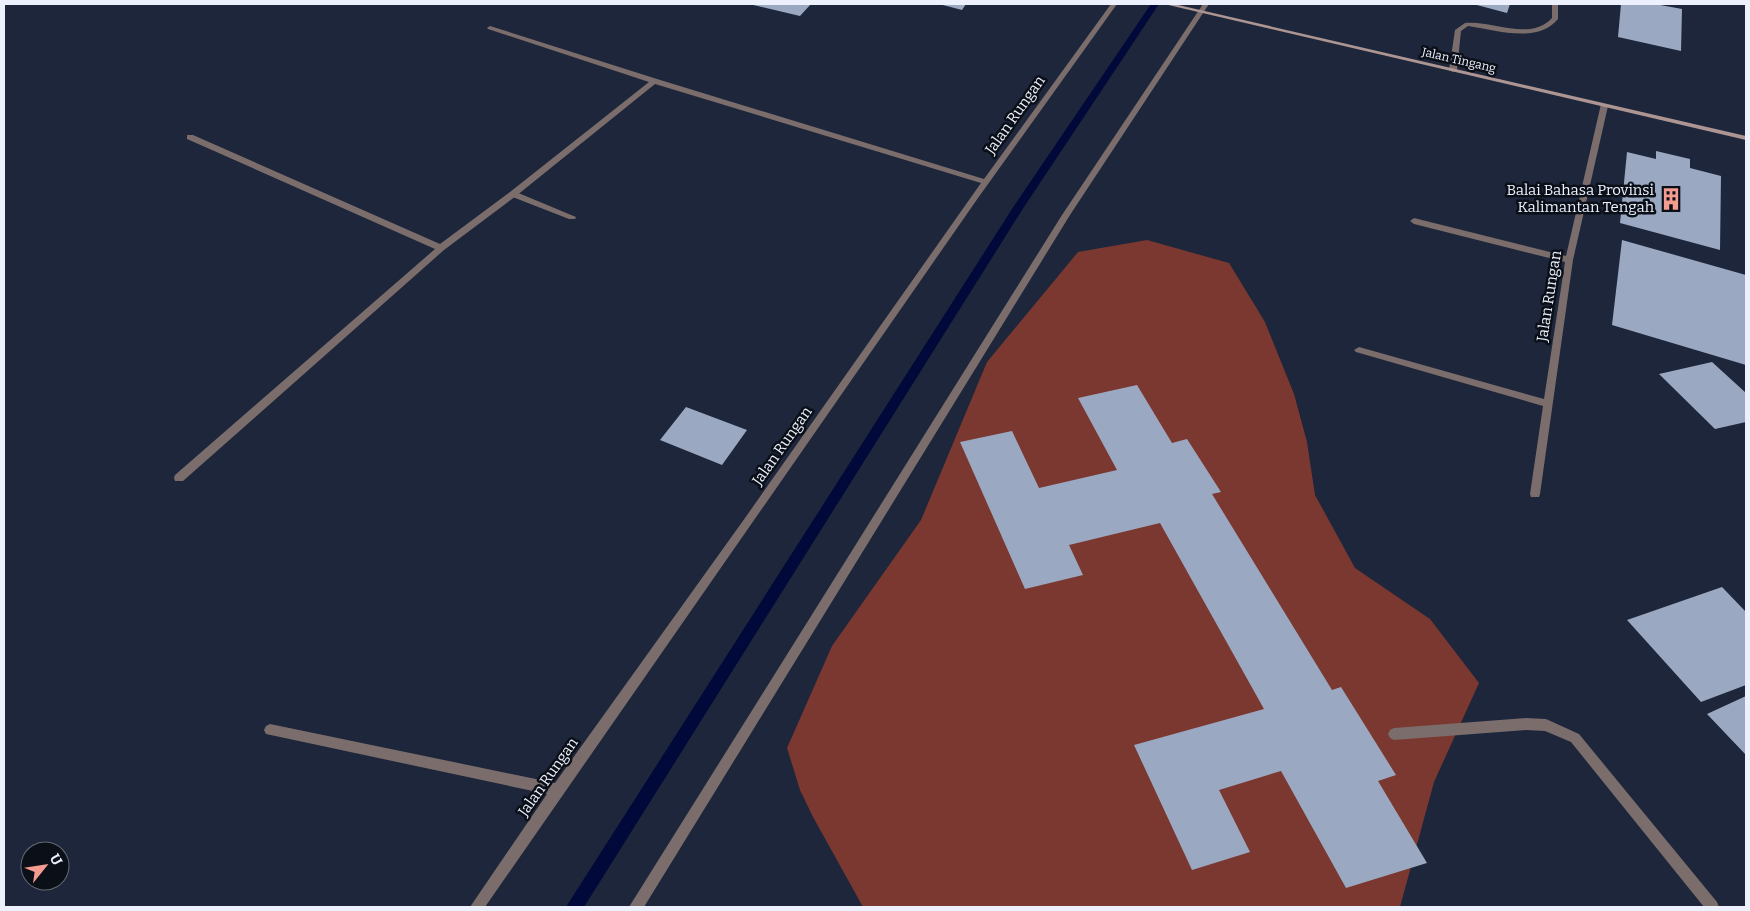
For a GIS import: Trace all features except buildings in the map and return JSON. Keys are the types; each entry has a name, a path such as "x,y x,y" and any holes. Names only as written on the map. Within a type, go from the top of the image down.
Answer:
{"main road":[{"name":"Jalan Tingang","path":"1167,4 1184,8 1204,8 1453,70 1746,138"}],"street":[{"name":"Jalan Rungan","path":"477,907 557,790 986,182 1114,4"},
{"path":"1453,70 1458,30 1467,24 1504,30 1536,30 1551,25 1556,18 1555,4"},
{"path":"636,907 1066,215 1204,8"},
{"path":"490,28 654,81 986,182"},
{"path":"179,478 441,248 513,194 654,81"},
{"name":"Jalan Rungan","path":"1535,494 1570,260 1604,106"},
{"path":"190,137 441,248"},
{"path":"513,194 572,217"},
{"path":"1414,221 1570,260"},
{"path":"1359,350 1548,404"},
{"path":"1394,734 1526,724 1546,725 1575,738 1712,907"},
{"path":"270,730 557,790"}],"shaded area":[{"path":"1147,240 1229,263 1265,322 1294,394 1307,442 1315,495 1355,568 1430,619 1479,683 1434,782 1400,907 863,907 800,790 787,748 832,646 921,520 987,362 1078,252"}],"waterway":[{"path":"574,907 1017,209 1155,4"}],"place":[{"name":"Balai Bahasa Provinsi Kalimantan Tengah","path":"1671,199"}]}
